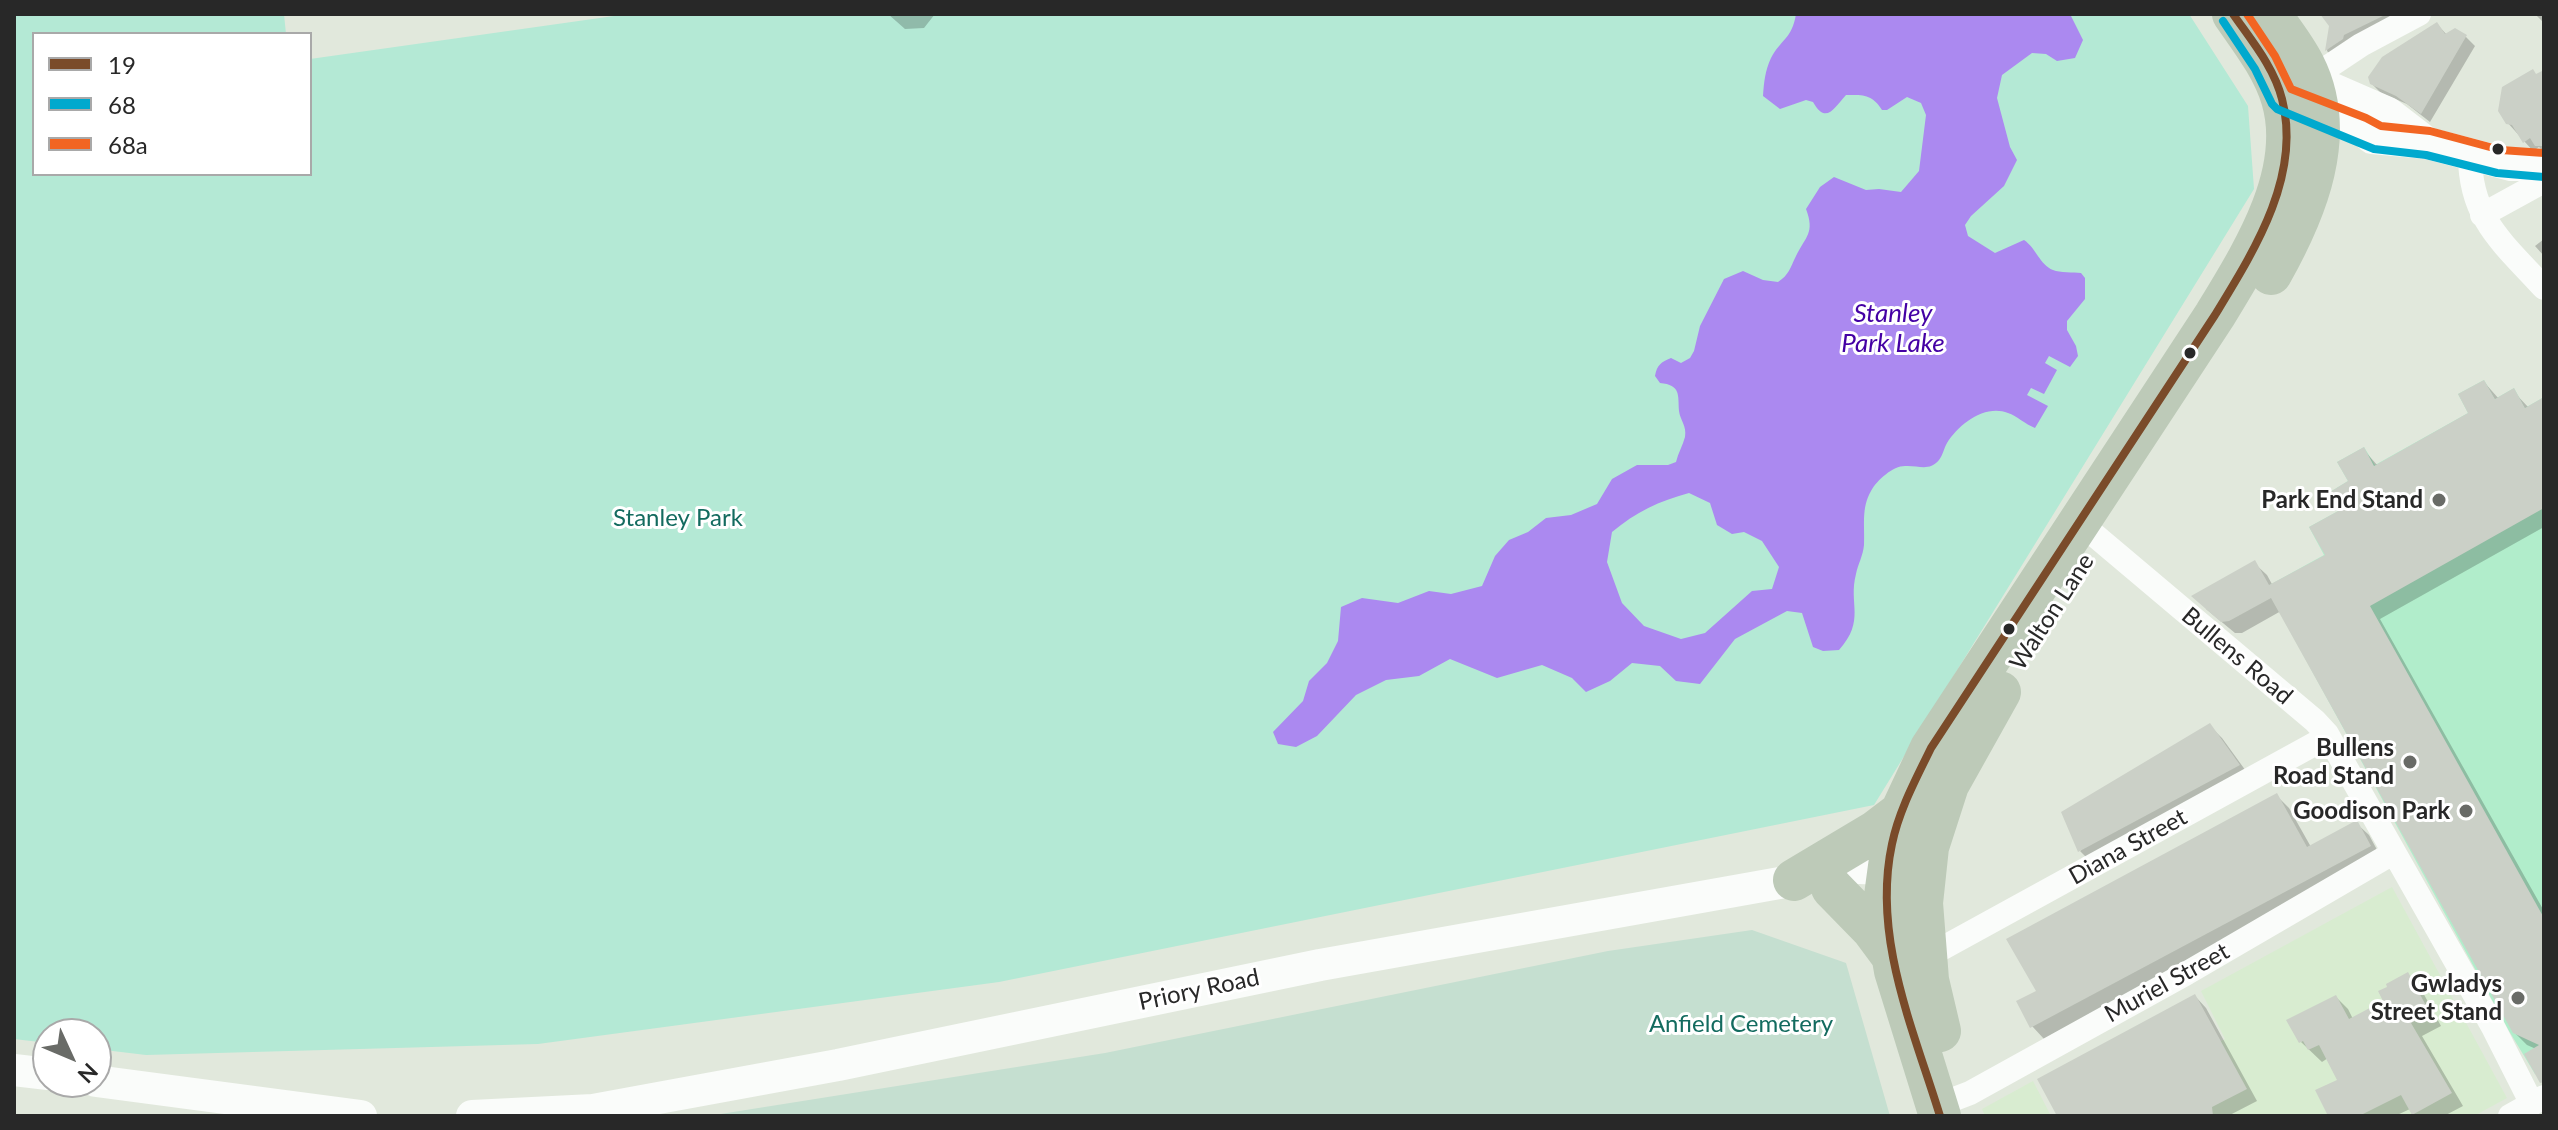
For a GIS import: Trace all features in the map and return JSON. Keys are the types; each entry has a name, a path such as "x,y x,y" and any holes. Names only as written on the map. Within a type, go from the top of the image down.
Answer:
{"highway":[{"name":"Walton Lane","path":"2233,14 2265,63 2303,96"},
{"name":"Walton Lane","path":"1906,887 1892,844 1901,812 1931,748 2230,344 2292,235 2310,188 2319,139 2303,96 2297,52 2270,14"},
{"name":"Walton Lane","path":"1950,1109 1909,955 1886,919 1928,847 1948,785 1960,762 2089,531 2257,242 2275,197 2285,155 2286,128 2303,96"},
{"path":"1901,812 1809,882 1909,955"}],"street":[{"path":"2303,96 2361,45 2419,14"},
{"path":"2303,96 2362,129 2372,138"},
{"path":"2303,96 2388,113 2427,143"},
{"path":"2310,188 2340,149 2372,138 2427,143 2511,165 2544,165"},
{"path":"2470,156 2473,191 2482,215 2544,288"},
{"path":"2482,215 2544,181"},
{"name":"Bullens Road","path":"2089,531 2327,734 2493,1027 2538,1100"},
{"name":"Diana Street","path":"1909,955 1941,949 2225,794 2327,734"},
{"name":"Muriel Street","path":"1950,1109 2393,853"},
{"name":"Priory Road","path":"472,1116 593,1110 838,1065 1336,962 1809,882 1906,887"},
{"path":"112,1083 361,1116"},
{"path":"2510,1116 2538,1100"}],"shaded area":[{"path":"2392,887 2507,1098 2474,1116 2082,1116 2225,1039 2201,991"},
{"path":"2033,1081 2051,1116 1985,1116 1982,1109"}],"green space":[{"name":"Stanley Park","path":"14,14 284,14 286,32 32,32 32,176 312,176 312,59 628,14 2189,14 2248,106 2254,189 1874,805 999,982 538,1044 146,1055 112,1051 112,1018 32,1018 32,1041 14,1039"},
{"name":"Goodison Park","path":"2484,380 2495,399 2514,388 2525,408 2544,397 2544,1077 2535,1074 2509,1031 2266,587 2324,555 2309,527 2340,510 2330,492 2348,481 2337,462 2364,447 2375,465 2468,413 2458,394"},
{"name":"Anfield Cemetery","path":"1752,930 1846,963 1890,1116 708,1116 1105,1053 1608,951"}],"water":[{"name":"Stanley Park Lake","path":"1796,14 2070,14 2083,40 2075,58 2057,61 2046,54 2032,53 2002,75 1997,98 2010,147 2017,160 2004,186 1965,225 1968,236 1995,253 2024,240 2049,268 2059,272 2081,273 2085,278 2085,299 2067,321 2067,330 2078,356 2070,367 2049,356 2045,363 2057,370 2044,394 2031,388 2027,395 2048,406 2035,428 2008,413 1990,411 1958,429 1935,464 1900,467 1877,482 1868,497 1865,511 1863,549 1854,585 1852,630 1839,650 1823,651 1813,647 1802,613 1787,611 1735,639 1700,684 1676,681 1660,666 1632,663 1610,681 1586,692 1572,678 1542,665 1497,678 1450,659 1419,676 1386,680 1356,695 1317,736 1296,747 1278,744 1273,732 1303,701 1309,681 1327,663 1338,641 1341,607 1362,598 1398,603 1429,591 1451,594 1482,586 1495,556 1509,540 1528,532 1546,518 1571,515 1597,504 1612,479 1637,465 1676,462 1685,433 1678,396 1672,386 1660,383 1656,372 1660,364 1671,358 1681,363 1690,358 1700,326 1724,279 1743,271 1763,280 1778,282 1785,277 1808,234 1810,224 1806,209 1820,187 1834,177 1866,190 1901,192 1919,171 1926,115 1921,103 1907,97 1882,110 1867,96 1846,95 1826,113 1806,100 1780,109 1763,96 1767,67","holes":["1689,493 1710,503 1717,525 1732,534 1744,532 1762,541 1779,567 1772,589 1752,591 1705,633 1681,639 1644,626 1622,603 1607,562 1612,532 1639,513 1678,496"]}],"building":[{"path":"2320,14 2387,14 2344,35 2343,39 2325,51 2329,26"},
{"path":"2437,22 2445,34 2455,28 2467,35 2421,114 2396,96 2370,84 2368,77 2382,57"},
{"path":"2533,69 2536,74 2544,70 2544,146 2535,146 2530,138 2523,143 2512,125 2506,124 2498,111 2502,87"},
{"name":"Goodison Park","path":"2484,380 2495,399 2514,388 2525,408 2544,397 2544,508 2370,606 2544,918 2544,1082 2540,1083 2524,1054 2539,1045 2513,1033 2271,598 2229,621 2221,622 2191,596 2255,560 2269,585 2325,555 2309,527 2340,510 2330,492 2348,481 2337,462 2364,447 2374,466 2468,413 2458,394"},
{"path":"2210,723 2240,765 2078,852 2061,812"},
{"path":"2277,793 2307,847 2357,820 2371,846 2030,1028 2016,1001 2036,991 2006,939"},
{"path":"2408,972 2430,1013 2411,1023 2452,1093 2412,1115 2401,1095 2359,1116 2328,1116 2315,1090 2337,1080 2319,1045 2308,1050 2303,1041 2299,1043 2286,1020 2336,995 2349,1019 2383,1001 2378,991"},
{"path":"2195,994 2247,1089 2212,1107 2213,1116 2057,1116 2037,1079"}],"transit line":[{"name":"19","path":"1940,1116 1898,982 1891,948 1887,879 1895,831 1931,748 2215,315 2245,265 2271,212 2285,156 2286,128 2282,99 2268,65 2233,14"},
{"name":"68a","path":"2247,14 2275,56 2291,89 2381,126 2430,131 2501,150 2544,153"},
{"name":"68","path":"2223,21 2277,109 2374,149 2426,155 2497,173 2544,177"}],"place":[{"name":"Park End Stand","path":"2439,500"},
{"name":"Bullens Road Stand","path":"2410,762"},
{"name":"Goodison Park","path":"2466,811"},
{"name":"Gwladys Street Stand","path":"2518,998"}]}
